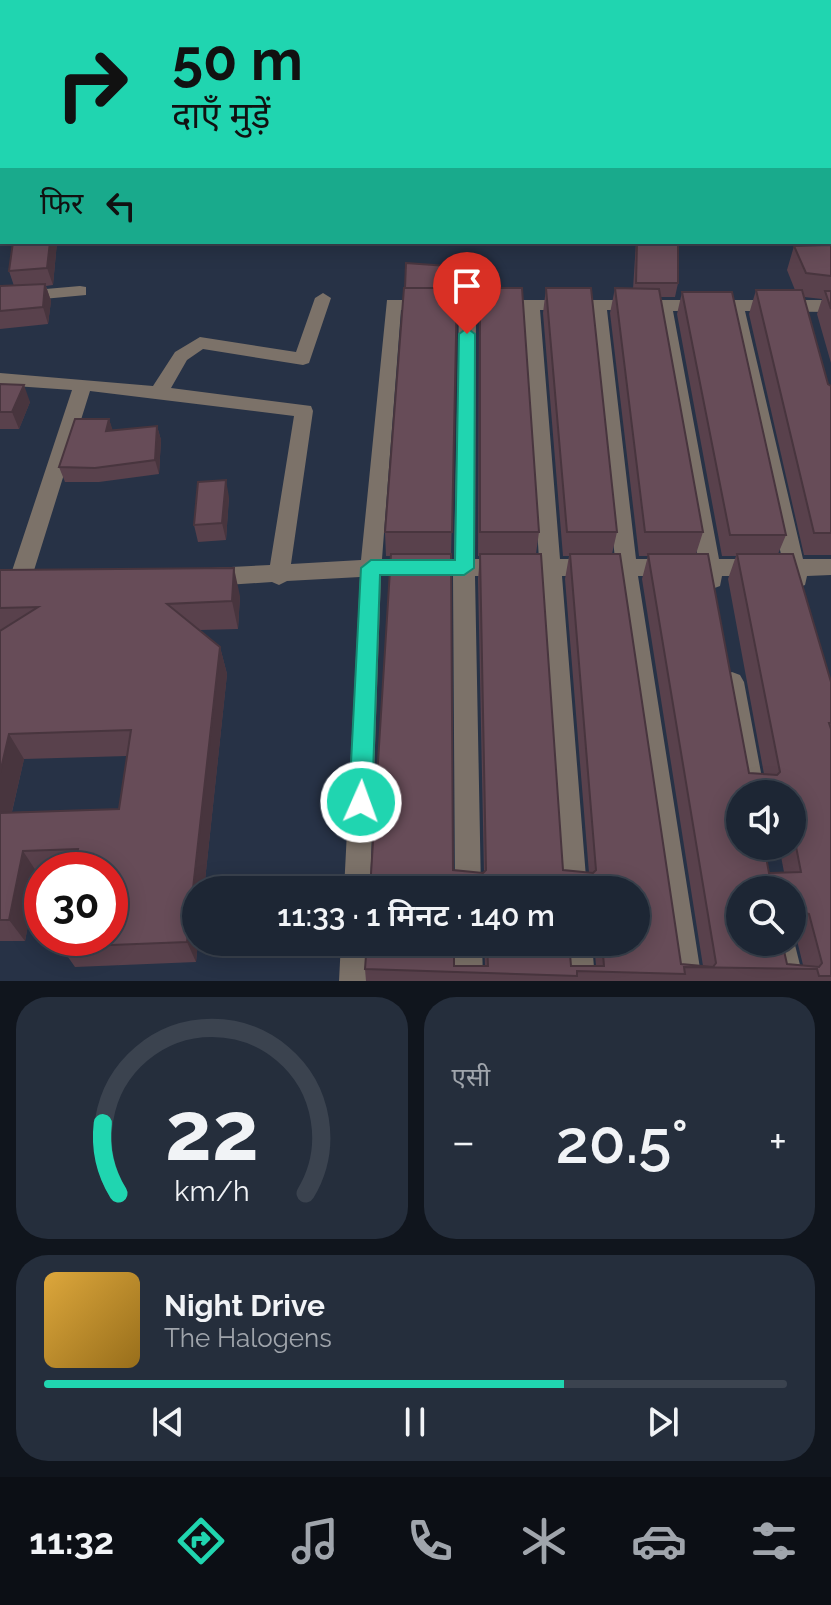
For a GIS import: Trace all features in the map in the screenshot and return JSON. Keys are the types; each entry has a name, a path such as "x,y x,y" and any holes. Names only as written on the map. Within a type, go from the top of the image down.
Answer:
{"street":[{"path":"0,298 80,291"},
{"path":"159,392 181,356 200,343 303,359 323,298"},
{"path":"358,876 371,568 393,304 735,305 805,312 831,306"},
{"path":"468,304 464,568 468,876"},
{"path":"531,304 573,876"},
{"path":"598,304 626,567 688,981"},
{"path":"663,304 715,597"},
{"path":"735,305 802,596"},
{"path":"0,379 159,392 304,411 279,576"},
{"path":"50,580 10,579 83,384"},
{"path":"187,577 279,576 371,568 831,567"},
{"path":"727,658 750,780"},
{"path":"353,981 354,956"},
{"path":"468,956 469,981"},
{"path":"579,956 581,981"},
{"path":"785,956 790,981"}],"building":[{"path":"13,244 50,244 47,268 9,271"},
{"path":"637,244 678,244 678,283 636,283"},
{"path":"831,245 831,276 806,273 794,246"},
{"path":"406,263 475,268 475,288 405,288"},
{"path":"45,284 43,307 0,311 0,286"},
{"path":"404,288 457,288 452,532 385,532"},
{"path":"480,288 522,288 539,532 480,532"},
{"path":"546,288 591,288 617,532 567,532"},
{"path":"615,288 659,289 703,532 645,532"},
{"path":"756,290 802,290 831,386 831,533 814,533"},
{"path":"825,291 831,291 831,309"},
{"path":"682,292 732,292 786,535 730,535"},
{"path":"0,384 24,385 12,412 0,412"},
{"path":"75,419 109,419 106,431 157,426 155,460 95,468 59,467"},
{"path":"226,480 222,523 194,525 198,482"},
{"path":"391,554 451,554 453,870 483,873 486,870 480,554 541,554 563,870 593,873 596,870 570,554 620,554 681,964 713,967 716,963 648,554 708,554 749,773 777,775 780,772 737,554 793,554 831,682 831,976 819,976 817,969 684,967 685,974 577,971 577,976 365,969 366,956 454,956 454,966 488,966 488,956 570,956 571,966 604,966 603,956 650,956 650,876 371,876"},
{"path":"234,568 232,601 167,604 220,647 194,876 182,876 182,942 128,944 128,852 77,852 78,849 23,851 9,920 0,920 0,813 119,809 131,730 9,734 0,773 0,631 38,607 0,608 0,570"}],"route":[{"path":"361,802 371,568 464,568 467,334"}]}
